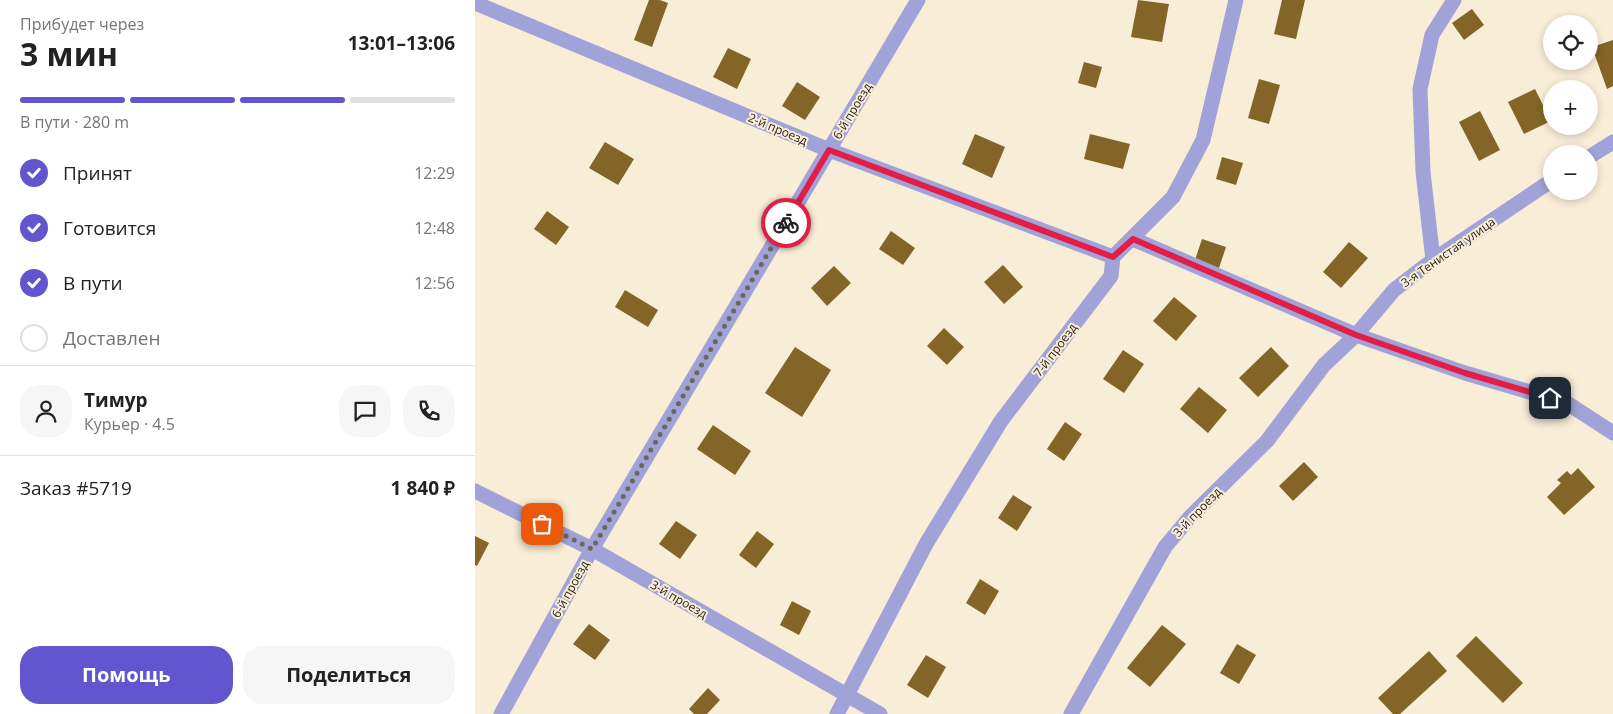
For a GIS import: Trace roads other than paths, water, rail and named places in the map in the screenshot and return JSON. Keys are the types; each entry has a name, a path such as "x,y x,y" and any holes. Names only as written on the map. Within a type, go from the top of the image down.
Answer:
{"street":[{"name":"6-й проезд","path":"501,714 592,549 918,0"},
{"path":"1113,257 1173,197 1203,140 1236,0"},
{"path":"1433,260 1423,172 1420,89 1432,35 1454,0"},
{"name":"2-й проезд","path":"475,3 829,150 1113,257"},
{"path":"1598,152 1613,142"},
{"name":"3-я Тенистая улица","path":"1356,335 1394,290 1433,260 1543,186"},
{"path":"1133,239 1356,335 1465,373 1567,403 1613,433"},
{"name":"7-й проезд","path":"837,714 926,544 996,429 1111,276 1113,257"},
{"name":"3-й проезд","path":"1071,714 1165,547 1190,517 1267,441 1324,365 1356,335"},
{"name":"3-й проезд","path":"475,491 592,549 880,714"}]}
